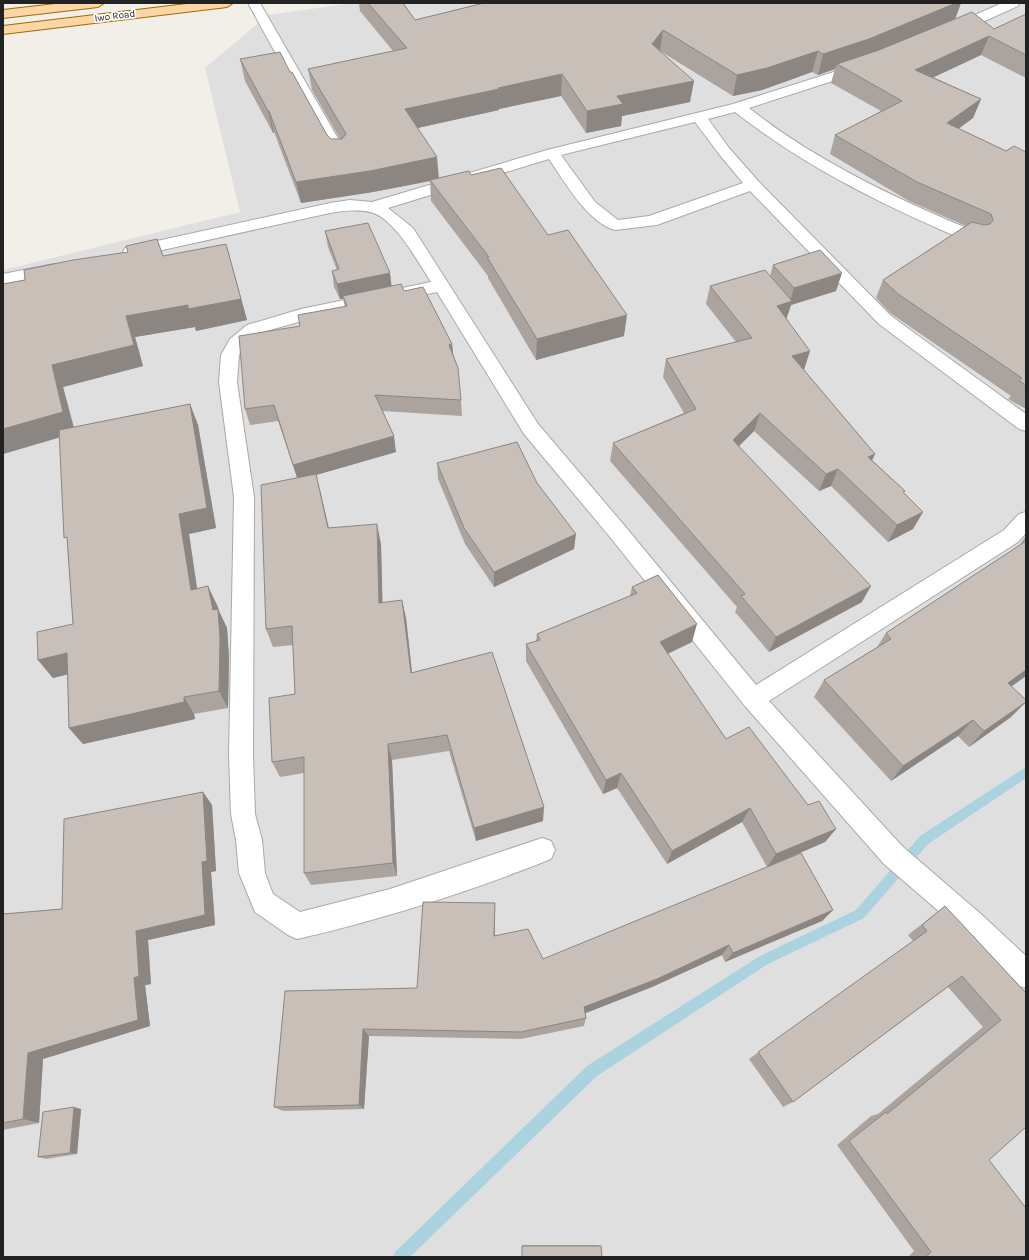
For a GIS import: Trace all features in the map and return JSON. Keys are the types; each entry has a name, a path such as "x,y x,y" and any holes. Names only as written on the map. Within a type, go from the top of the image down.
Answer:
{"main road":[{"name":"Iwo Road","path":"3,14 98,3"},
{"name":"Iwo Road","path":"3,30 227,3"}],"street":[{"path":"254,3 340,156"},
{"path":"941,34 1014,3"},
{"path":"373,207 552,153 738,107 875,62"},
{"path":"738,107 775,136 840,175 900,206 975,238"},
{"path":"699,117 752,185 884,320 1026,424"},
{"path":"552,153 589,205 615,225 651,221 752,185"},
{"path":"113,256 268,223 330,208 350,205 373,207 385,212 407,232 442,285 531,429 618,531 753,699 892,855 973,924 1026,975"},
{"path":"3,280 75,264"},
{"path":"442,285 301,315 253,329 236,343 230,355 228,382 244,497 241,755 243,814 249,840 252,872 264,903 297,926 347,915 542,850"},
{"path":"753,699 1011,536 1026,520"}],"shaded area":[{"path":"353,3 1026,3 1026,1257 3,1257 3,270 240,212 205,68 268,15"}],"building":[{"path":"368,3 403,3 415,20 484,3 956,3 869,39 823,54 818,51 767,68 737,75 663,30 652,44 694,81 617,96 623,104 587,111 562,74 405,109 437,157 370,171 296,182 269,111 240,59 280,52 327,135 331,139 342,139 346,134 308,69 407,48"},
{"path":"972,12 994,29 1026,14 1026,55 989,36 915,70 981,99 947,123 1006,151 1014,146 1026,152 1026,385 1019,381 1022,378 898,294 883,280 972,222 984,225 990,224 993,220 991,214 917,182 835,135 902,101 837,64 879,50"},
{"path":"501,168 548,235 568,230 627,315 537,339 487,257 489,257 430,180 469,171 471,175"},
{"path":"368,223 390,273 337,284 332,271 339,269 325,231"},
{"path":"157,239 163,256 226,244 241,299 188,309 188,305 126,316 134,345 52,365 63,412 3,429 3,284 25,280 24,270 73,260 128,252 126,246"},
{"path":"820,250 842,273 794,288 773,265"},
{"path":"765,270 792,301 777,306 810,351 792,356 875,454 868,457 905,491 903,492 923,512 897,525 838,469 826,474 760,413 733,440 871,586 776,637 741,596 745,594 613,443 696,409 666,359 752,338 710,286"},
{"path":"401,284 404,291 423,287 452,344 449,345 458,368 461,400 375,395 394,436 293,465 274,405 245,409 239,336 300,326 298,315 347,306 343,296"},
{"path":"190,404 207,508 179,514 191,590 208,586 213,610 218,609 220,639 219,691 184,697 184,702 69,728 67,653 38,660 37,632 73,624 67,537 64,538 59,430"},
{"path":"517,442 537,483 576,534 494,572 464,528 437,463"},
{"path":"316,474 328,528 377,524 379,603 402,600 411,673 492,652 544,807 474,828 447,735 388,744 393,863 304,873 304,757 272,762 269,698 295,694 292,626 266,629 261,485"},
{"path":"1026,541 1026,670 1008,683 1026,700 1026,702 984,731 973,720 903,766 824,680 891,639 886,633"},
{"path":"658,575 697,624 660,642 726,739 749,727 808,805 819,801 836,829 776,854 750,808 672,851 621,773 606,780 526,644 540,640 537,634 637,593 632,587"},
{"path":"203,792 207,861 202,862 205,915 136,931 139,976 134,978 138,1020 28,1053 23,1119 3,1123 3,914 62,909 64,819"},
{"path":"801,853 833,910 733,953 729,945 657,979 584,1007 586,1018 521,1032 363,1029 359,1105 274,1107 285,991 417,988 423,902 495,903 494,936 528,929 543,959"},
{"path":"945,906 1026,993 1026,1127 989,1160 1026,1208 1026,1257 926,1257 931,1252 849,1141 886,1112 887,1114 1001,1020 962,976 793,1102 758,1052 927,931 922,925"},
{"path":"74,1107 70,1153 38,1157 43,1112"},
{"path":"522,1246 601,1246 602,1257 522,1257"}],"waterway":[{"path":"400,1257 592,1071 764,960 860,914 924,840 1026,772"}]}
